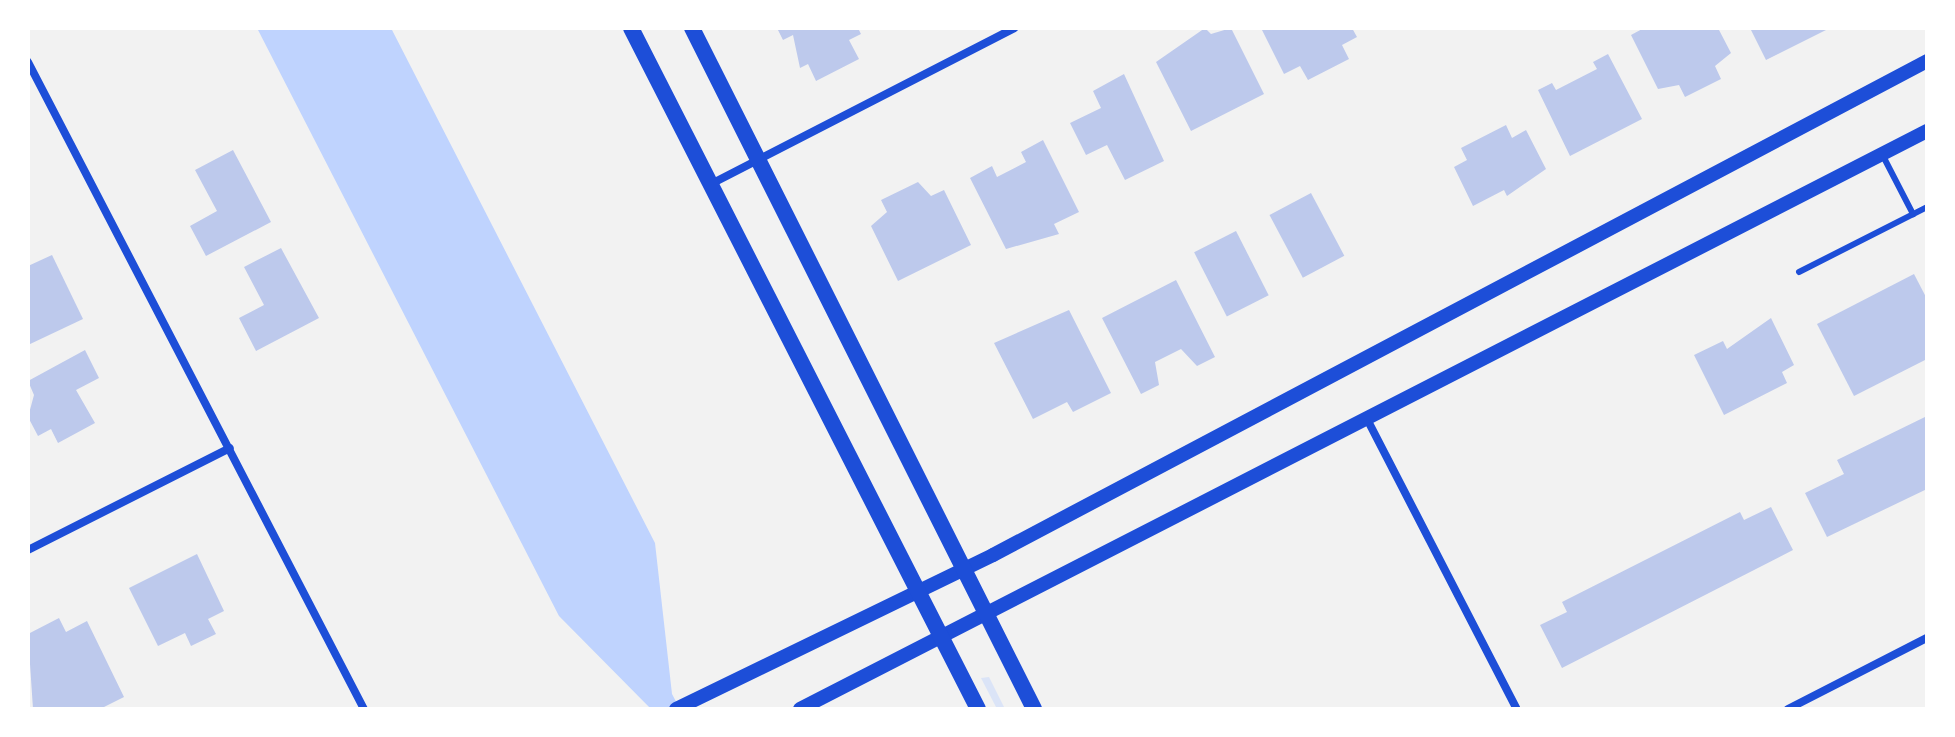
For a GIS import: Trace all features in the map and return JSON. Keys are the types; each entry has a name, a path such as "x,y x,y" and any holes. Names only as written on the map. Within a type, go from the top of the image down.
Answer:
{"main road":[{"path":"631,28 978,709"},
{"path":"692,28 966,566 1034,709"}],"street":[{"path":"711,184 1014,28"},
{"path":"676,709 918,586 966,566 1927,61"},
{"path":"28,62 364,709"},
{"path":"800,709 1927,131"},
{"path":"1367,419 1517,709"},
{"path":"28,550 230,448"},
{"path":"1788,709 1927,638"}],"lane":[{"path":"1882,154 1913,214"},
{"path":"1799,272 1927,207"}],"shaded area":[{"path":"989,677 1005,709 997,709 981,678"}],"water":[{"path":"257,28 391,28 655,543 672,694 680,709 651,709 559,616"}],"building":[{"path":"777,28 858,28 861,34 849,40 859,59 816,81 808,64 800,68 793,35 783,40"},
{"path":"1205,28 1211,34 1231,28 1264,94 1191,131 1156,62"},
{"path":"1261,28 1352,28 1357,37 1342,45 1349,59 1308,80 1300,66 1284,74"},
{"path":"1644,28 1718,28 1731,53 1715,66 1721,79 1685,97 1679,85 1658,89 1631,35"},
{"path":"1750,28 1830,28 1766,60"},
{"path":"1608,54 1642,119 1570,156 1538,90 1552,83 1556,90 1597,69 1593,62"},
{"path":"1124,74 1164,161 1125,180 1107,145 1086,155 1070,123 1101,108 1093,91"},
{"path":"1506,125 1512,138 1526,130 1546,169 1507,196 1504,190 1473,206 1454,167 1467,160 1461,148"},
{"path":"1043,140 1079,212 1054,224 1059,234 1006,249 970,178 992,166 997,177 1026,162 1021,152"},
{"path":"233,150 271,222 206,256 190,226 217,211 195,170"},
{"path":"918,182 931,196 944,190 971,245 898,281 871,226 887,212 881,200"},
{"path":"1311,193 1344,256 1303,278 1270,215"},
{"path":"1236,231 1269,295 1227,316 1194,252"},
{"path":"281,248 319,318 256,351 239,318 264,305 244,267"},
{"path":"52,255 83,319 28,345 28,266"},
{"path":"1914,274 1927,299 1927,359 1854,396 1817,324"},
{"path":"1176,280 1215,357 1197,366 1181,349 1155,362 1159,385 1141,394 1102,318"},
{"path":"1069,310 1111,393 1073,412 1067,402 1033,419 994,343"},
{"path":"1771,318 1794,365 1782,372 1787,383 1724,415 1694,355 1723,341 1727,349"},
{"path":"85,350 99,378 76,390 95,423 58,443 51,429 38,436 28,417 34,395 28,381"},
{"path":"1927,416 1927,489 1827,537 1805,493 1844,474 1837,460"},
{"path":"1771,507 1793,550 1562,668 1540,625 1567,612 1562,602 1740,512 1744,520"},
{"path":"197,554 224,611 208,619 216,634 191,646 185,633 158,646 129,588"},
{"path":"59,618 66,632 87,621 124,697 100,709 33,709 28,634"}]}
